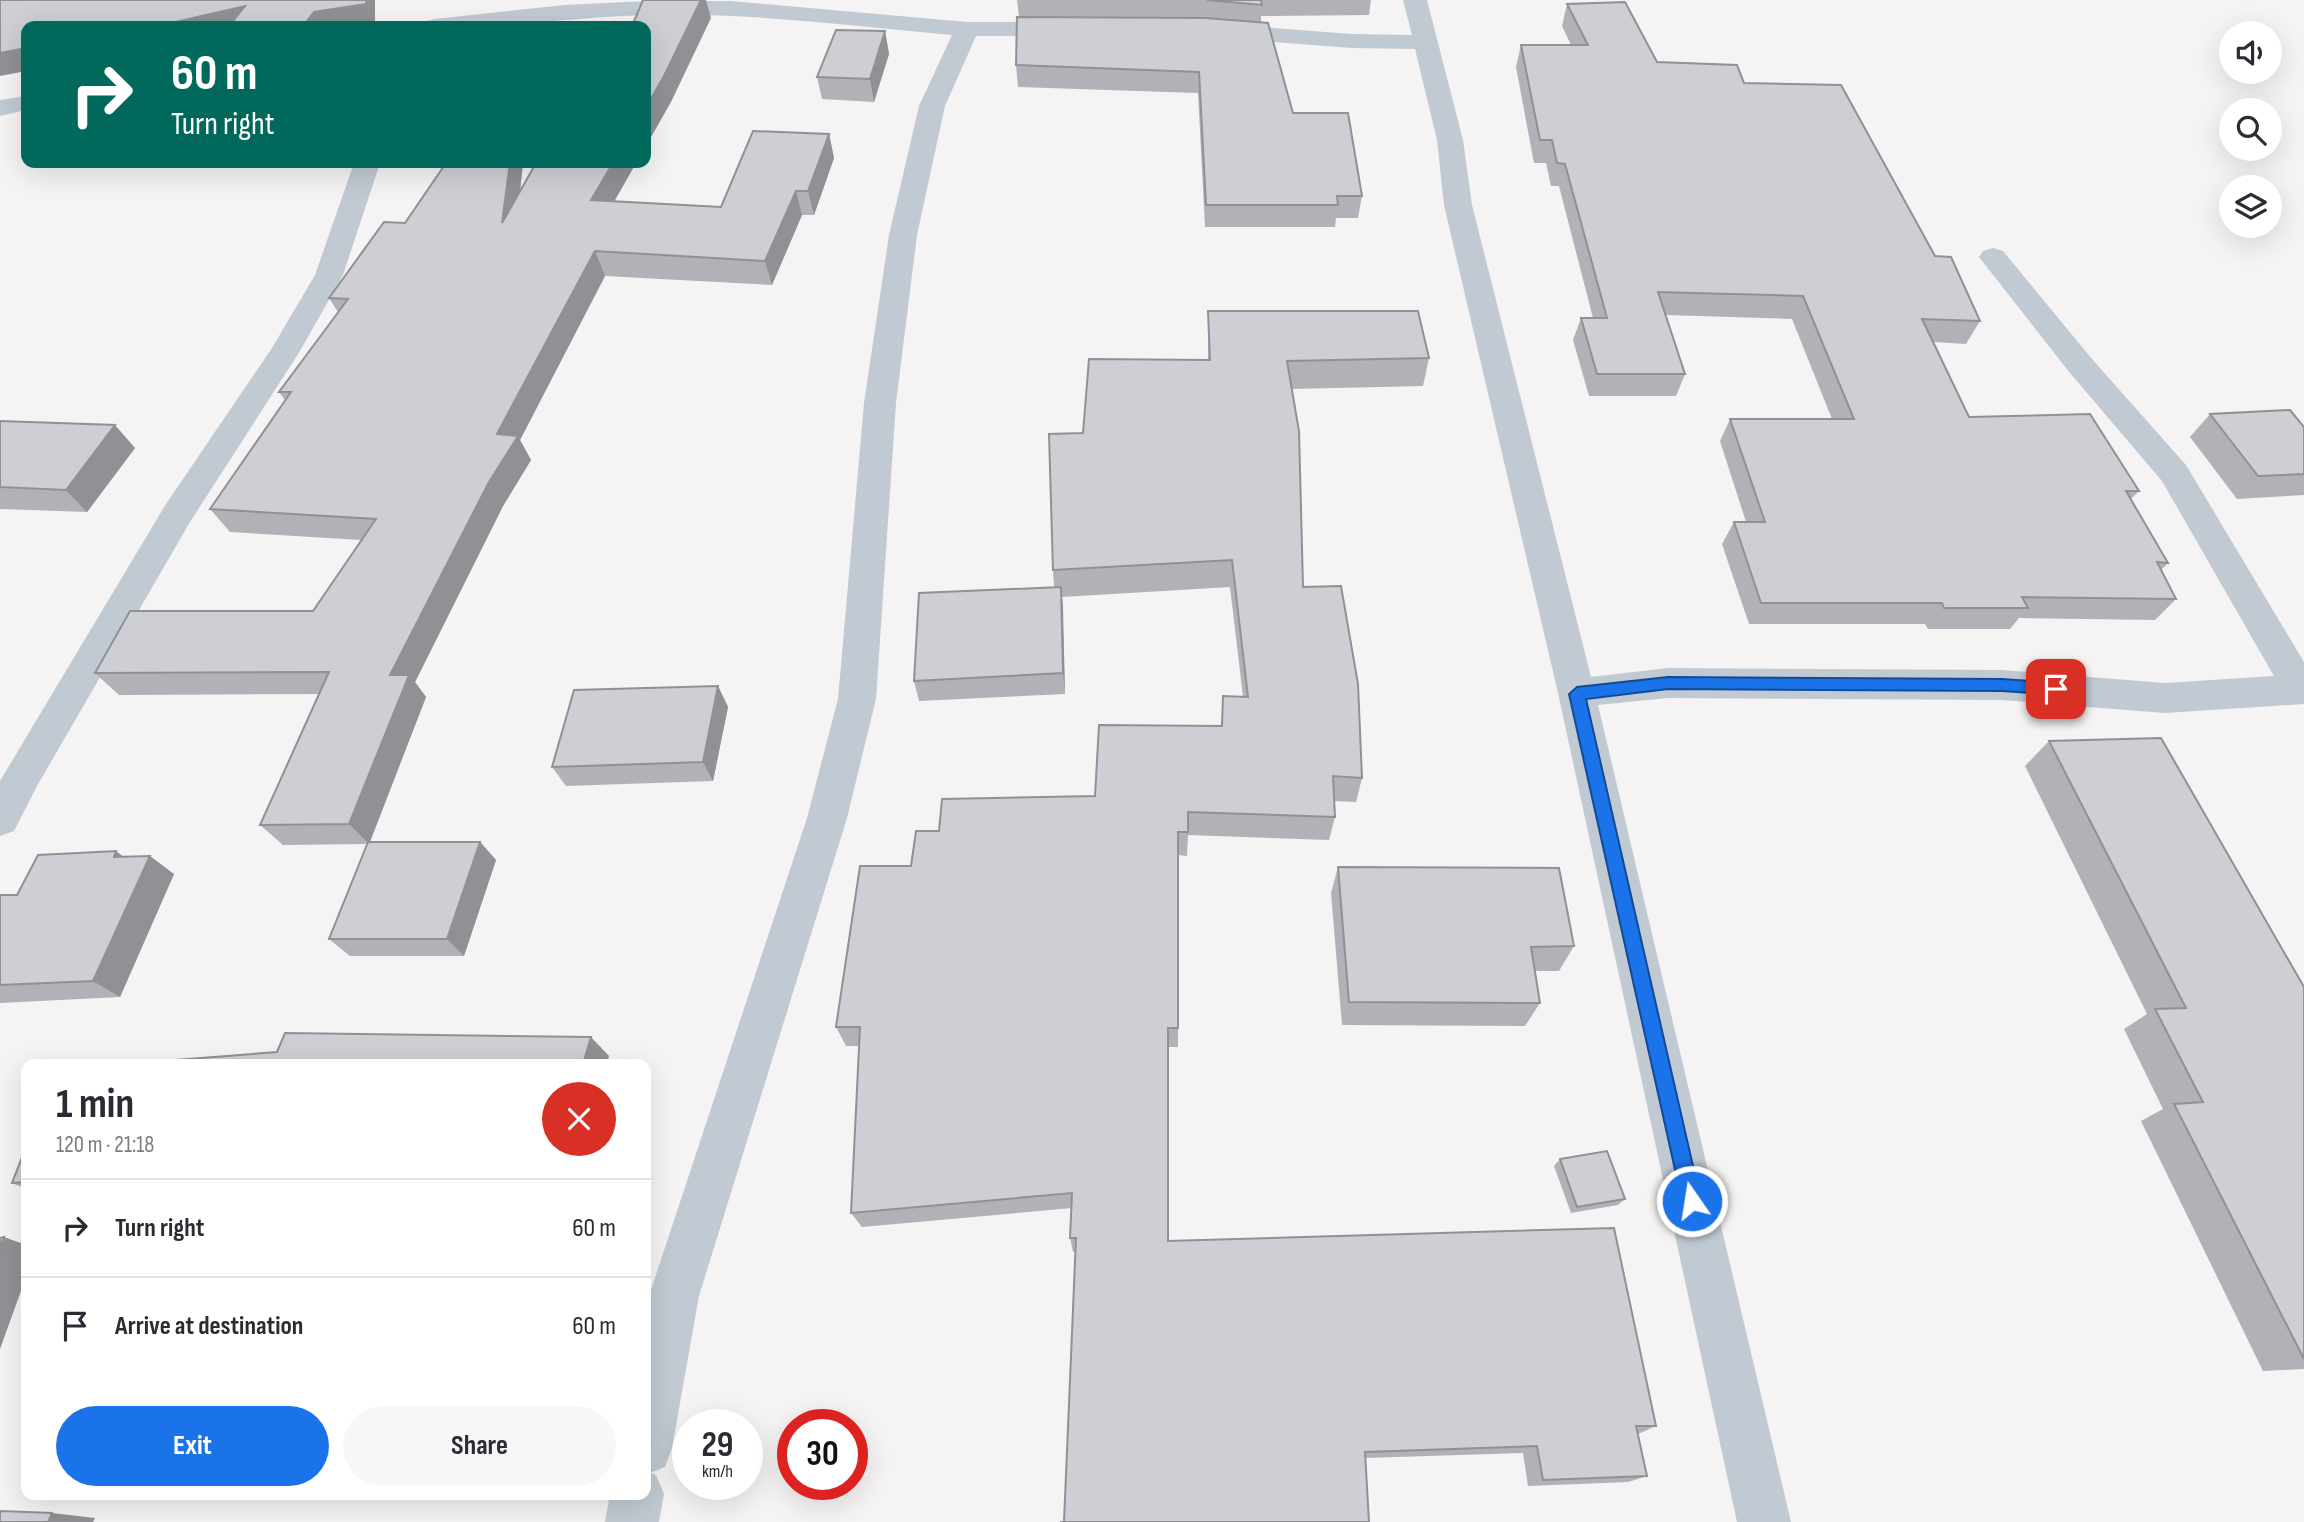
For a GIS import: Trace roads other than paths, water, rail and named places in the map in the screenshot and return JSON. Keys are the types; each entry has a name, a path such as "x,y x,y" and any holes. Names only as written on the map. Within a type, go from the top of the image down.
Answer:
{"street":[{"path":"1415,0 1450,140 1458,205 1577,694 1764,1522"},
{"path":"498,21 646,8 719,8 967,29 1088,29"},
{"path":"651,1421 674,1296 827,818 857,699 880,403 903,234 932,106 967,29"},
{"path":"1192,30 1351,41 1426,42"},
{"path":"0,108 21,104"},
{"path":"0,819 23,775 178,513 285,351 329,275 365,168"},
{"path":"1577,694 1668,683 2002,685 2165,698 2303,689 2174,473 2081,366 1993,257"},
{"path":"632,1522 636,1500"}]}
